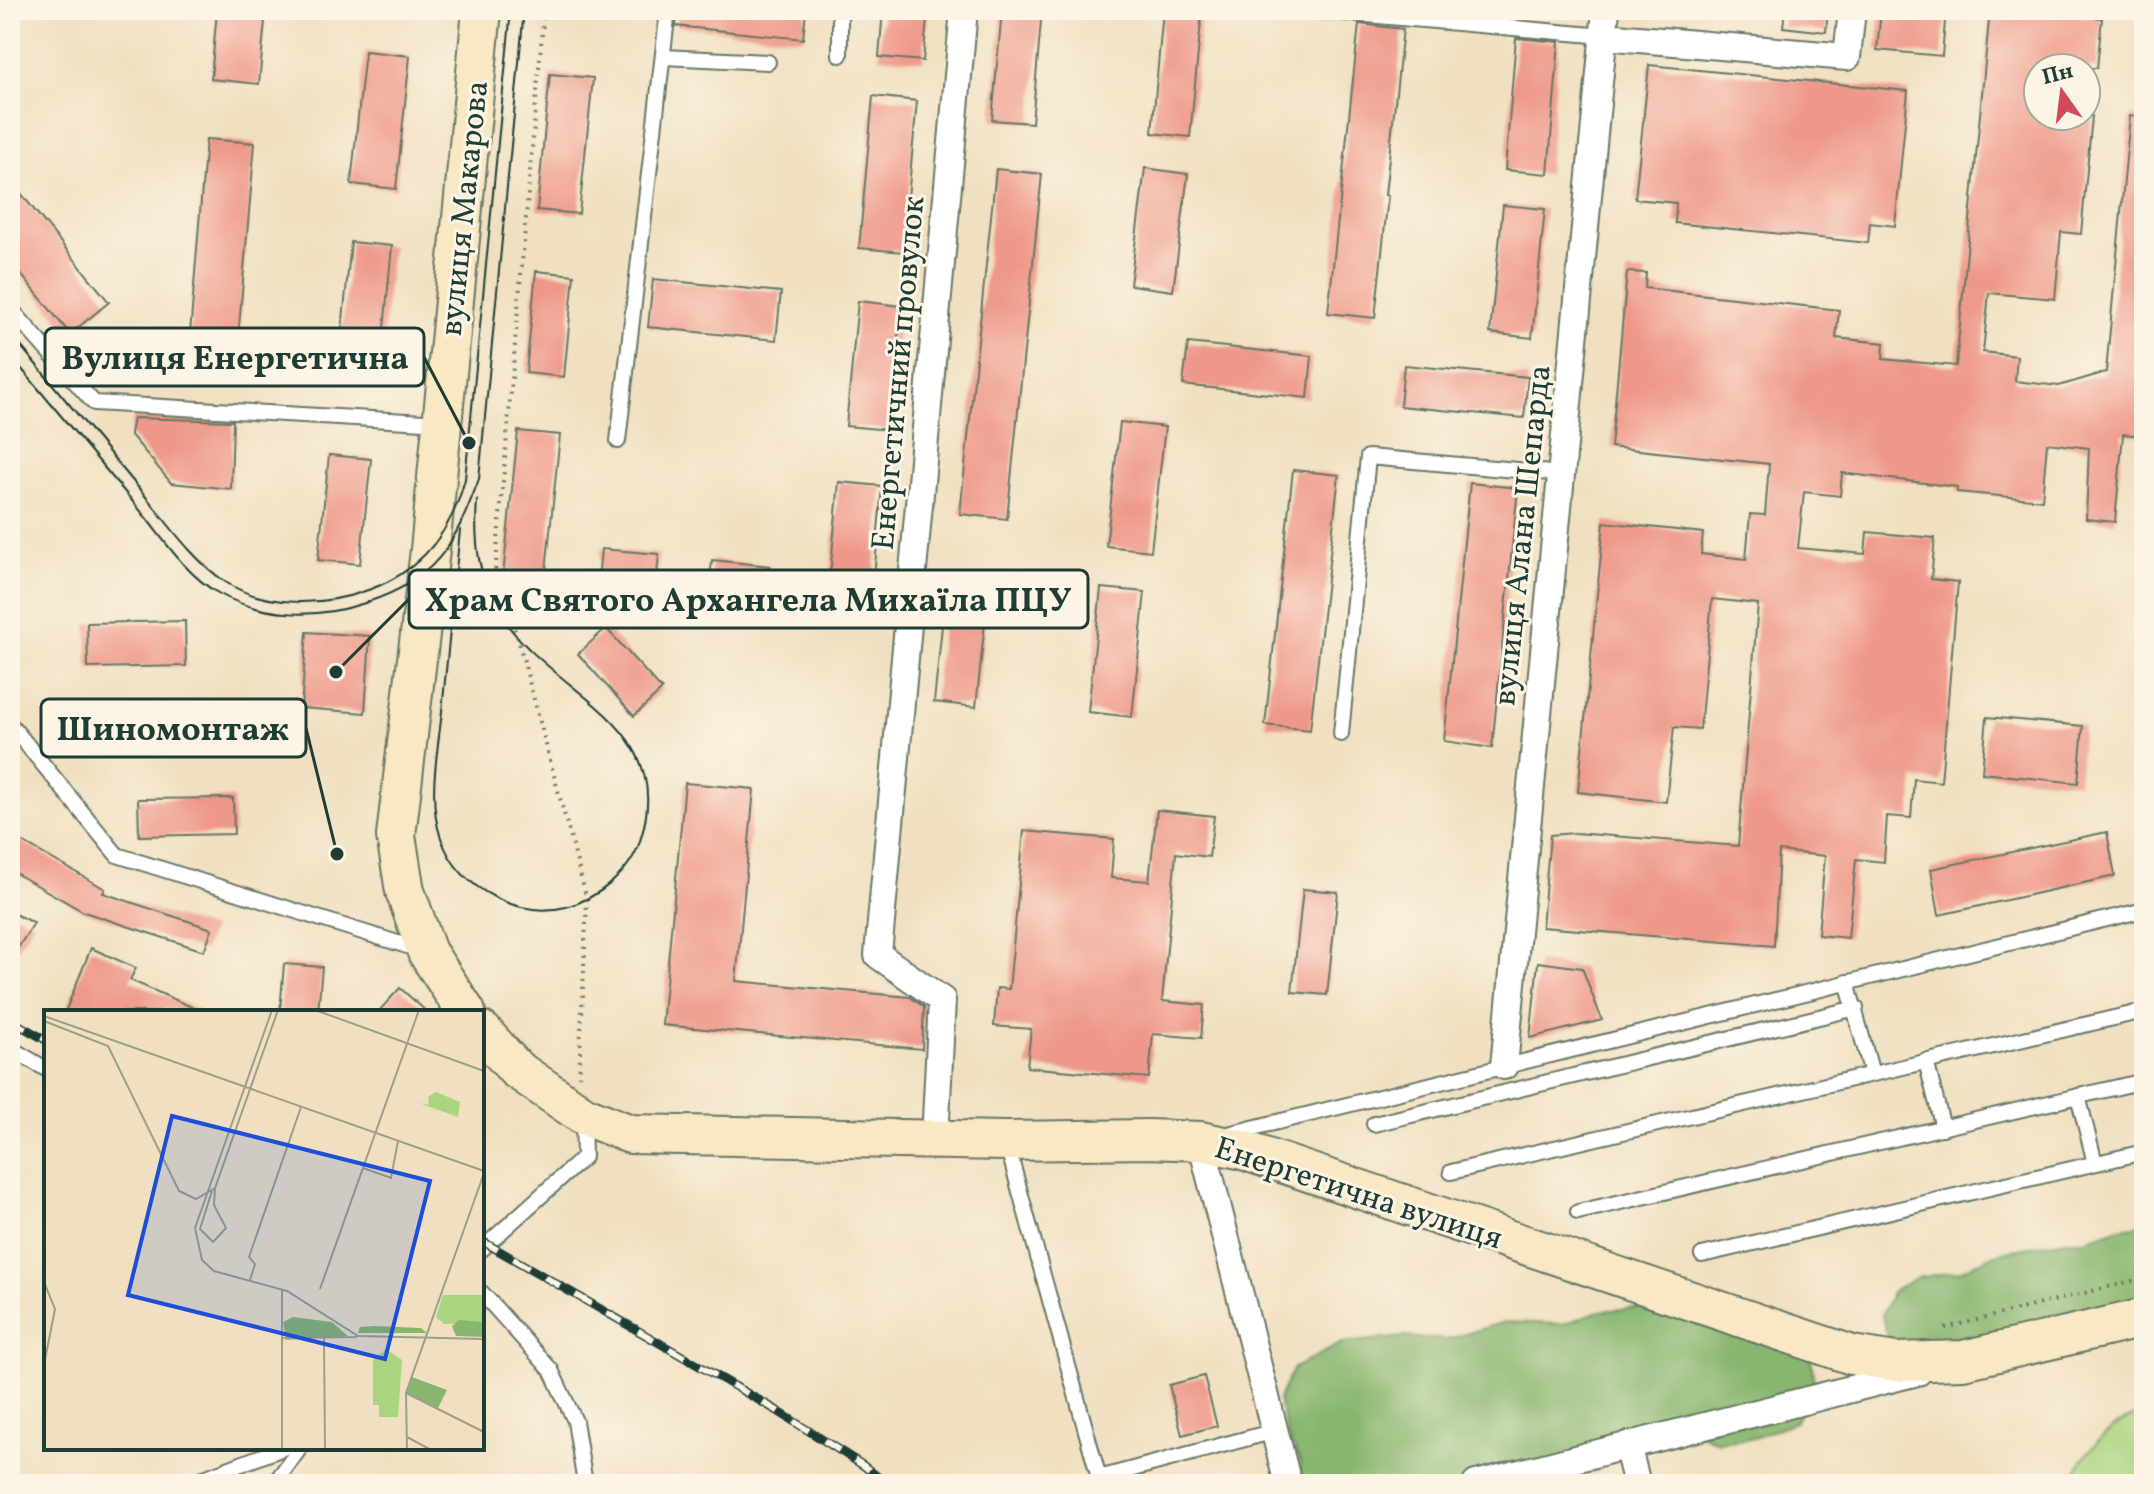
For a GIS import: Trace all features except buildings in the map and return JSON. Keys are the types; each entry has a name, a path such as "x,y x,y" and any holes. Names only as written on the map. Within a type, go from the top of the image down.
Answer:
{"main road":[{"name":"вулиця Макарова","path":"427,952 405,891 396,836 442,423 482,10"},
{"path":"427,952 465,1010"},
{"name":"Енергетична вулиця","path":"484,1033 516,1069 581,1102 630,1134 1201,1141 1243,1150 1852,1355 1896,1362 1963,1360 2144,1318"}],"street":[{"name":"Енергетичний провулок","path":"935,1140 942,1000 878,955 964,10"},
{"path":"1605,23 1847,57 1852,10"},
{"name":"вулиця Алана Шепарда","path":"1504,1066 1605,23"},
{"path":"1201,1141 1288,1484"},
{"name":"Енергетична вулиця","path":"1476,1484 1963,1360"},
{"path":"1627,1445 1637,1484"}],"lane":[{"path":"618,441 668,10"},
{"path":"840,10 840,55"},
{"path":"1311,10 1605,23"},
{"path":"663,57 768,62"},
{"path":"10,308 94,403 442,423"},
{"path":"1341,734 1368,457 1562,474"},
{"path":"10,724 117,855 427,952"},
{"path":"1201,1141 2144,910"},
{"path":"1847,982 1872,1074"},
{"path":"1374,1124 1856,1008"},
{"path":"1451,1172 2144,1011"},
{"path":"10,1048 44,1068"},
{"path":"1926,1061 1943,1128"},
{"path":"1578,1212 2144,1081"},
{"path":"2078,1096 2095,1163"},
{"path":"484,1247 584,1157 581,1102"},
{"path":"1006,1141 1099,1478 1275,1431"},
{"path":"1702,1255 2144,1152"},
{"path":"484,1295 551,1370 575,1421 585,1484"},
{"path":"188,1484 278,1450"},
{"path":"274,1484 299,1450"}],"path":[{"path":"544,10 495,574 518,639 587,900 581,1102"}],"green space":[{"path":"2144,1225 2144,1323 2013,1364 1888,1342 1882,1315 1892,1292 1916,1278 1959,1271 1998,1253 2066,1240 2085,1240 2120,1228"},
{"path":"1660,1306 1811,1358 1814,1384 1796,1421 1754,1438 1717,1442 1679,1423 1646,1420 1621,1433 1600,1469 1561,1481 1519,1484 1301,1484 1300,1461 1287,1434 1278,1399 1294,1368 1342,1343 1404,1337 1446,1340 1504,1322 1563,1324 1599,1311"},
{"path":"2144,1413 2144,1484 2069,1484 2099,1440 2120,1423"}],"tram line":[{"path":"10,333 180,540 224,581 258,596 296,602 316,601 354,595 405,571 420,559 443,531 465,479 511,10"},
{"path":"10,355 175,555 195,576 218,593 253,607 309,613 365,603 410,583 440,557 451,541 479,479 524,10"},
{"path":"460,530 434,791 441,838 462,874 496,898 531,909 566,907 601,891 621,874 635,853 647,801 642,767 627,739 605,714 524,644 501,616 487,589 479,560 477,500"}],"railway":[{"path":"10,1020 44,1039"},
{"path":"484,1242 776,1410 887,1484"}],"place":[{"name":"Вулиця Енергетична","path":"469,443"},
{"name":"Храм Святого Архангела Михаїла ПЦУ","path":"336,672"},
{"name":"Шиномонтаж","path":"337,854"}]}
